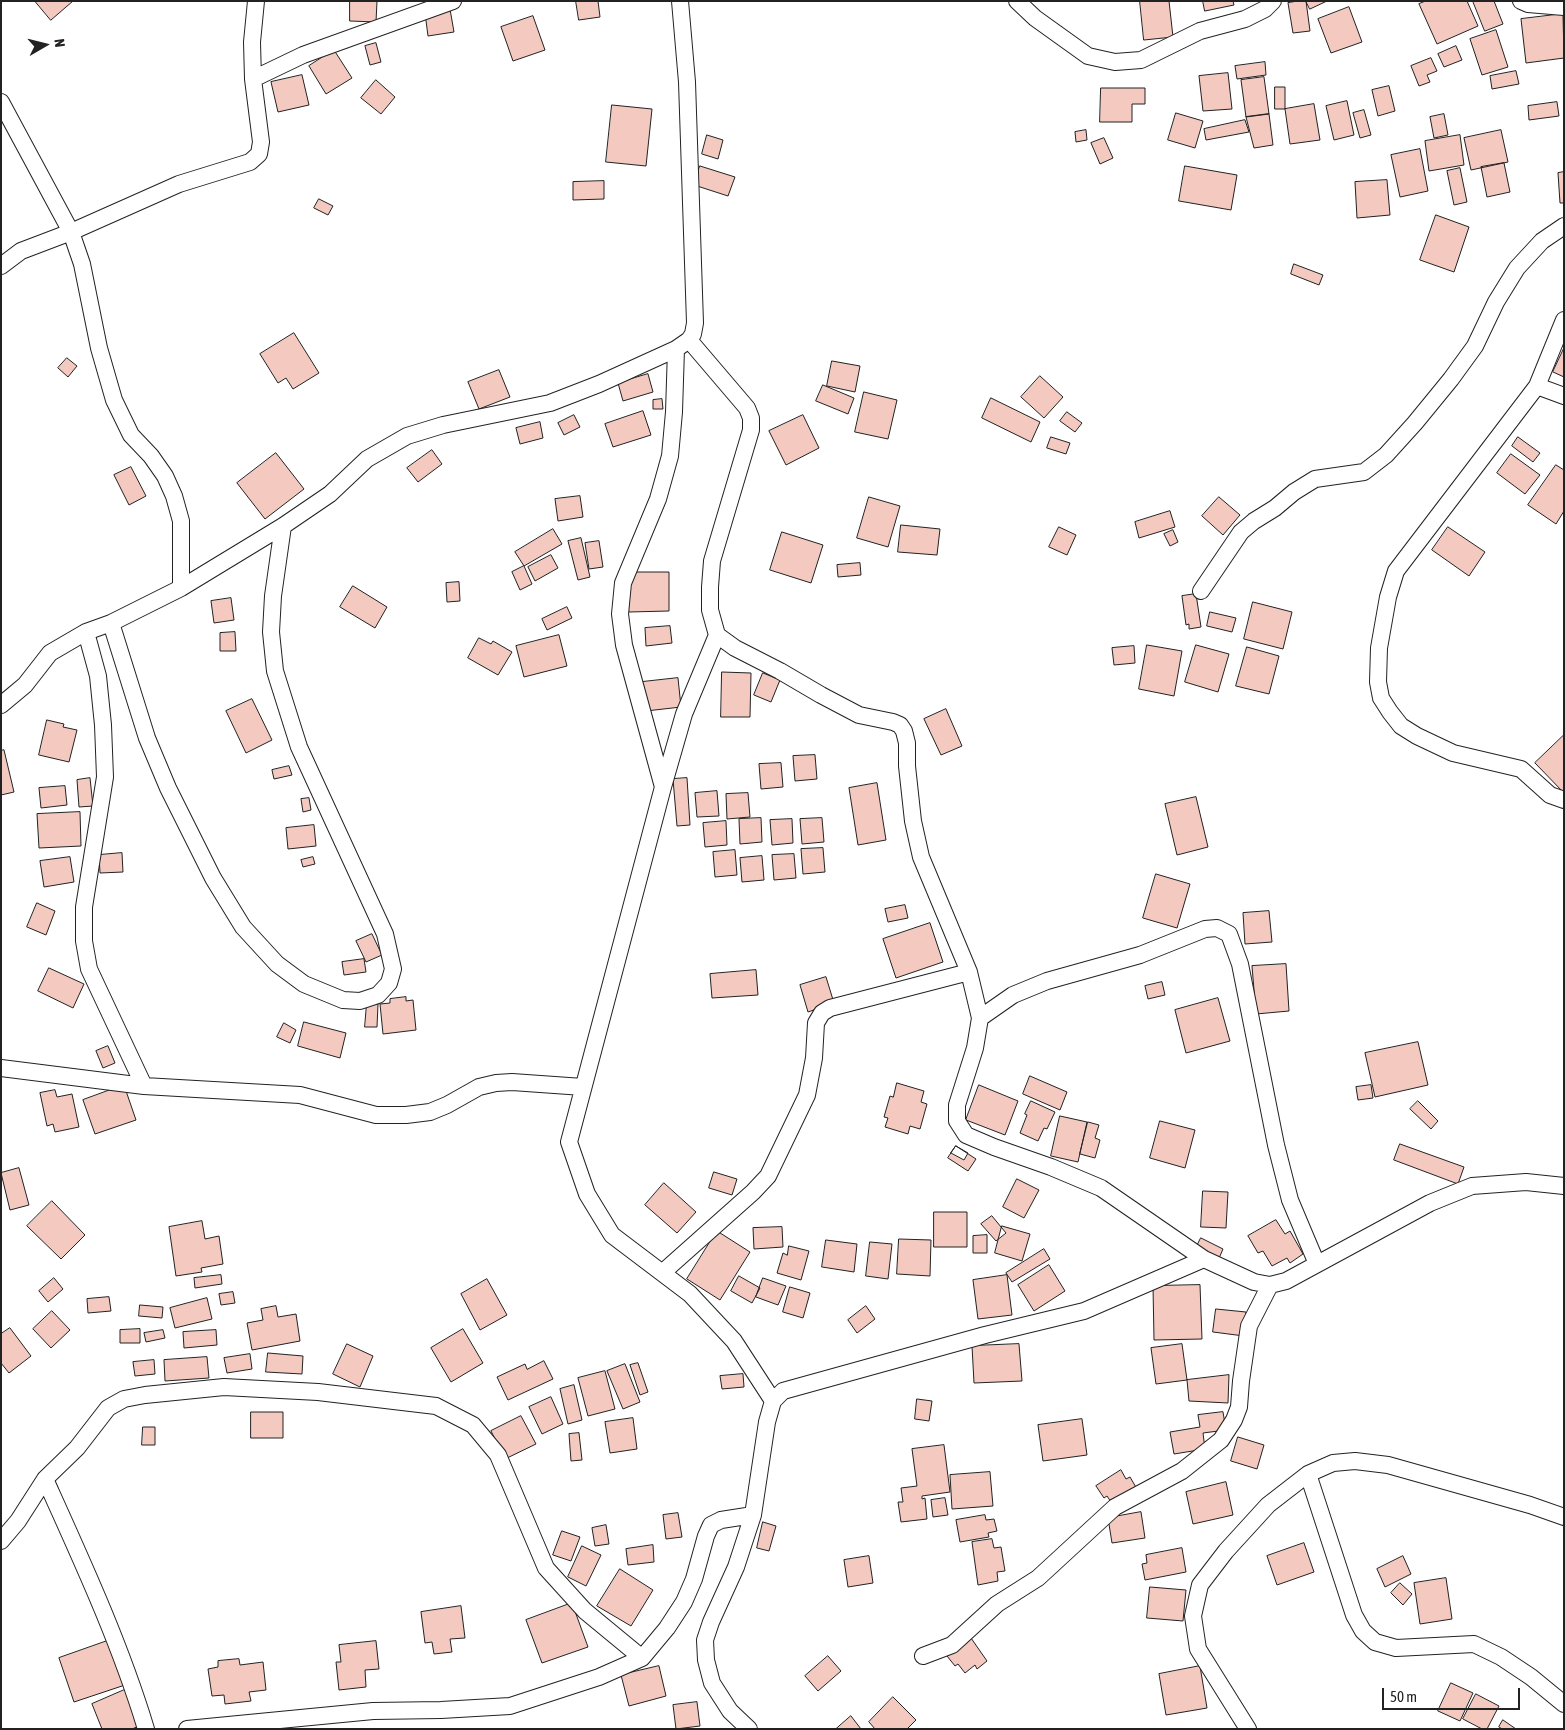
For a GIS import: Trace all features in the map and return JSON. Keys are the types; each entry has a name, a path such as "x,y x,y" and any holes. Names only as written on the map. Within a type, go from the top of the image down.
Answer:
{"street":[{"path":"1,266 21,251 71,232 179,184 250,162 260,154 261,142 253,79 252,42 256,1"},
{"path":"253,79 303,55 452,1"},
{"path":"1,705 25,685 50,653 86,632 111,623 181,588 283,526 330,494 367,459 407,436 443,425 550,403 600,384 682,345 693,334 695,323 688,82 680,1"},
{"path":"1017,1 1035,18 1088,56 1115,62 1141,60 1200,31 1245,19 1266,9 1273,1"},
{"path":"1521,1 1528,4 1564,7"},
{"path":"1,102 71,232 82,264 99,348 114,400 131,435 151,456 165,476 174,496 181,521 181,588"},
{"path":"1201,590 1241,532 1254,521 1275,508 1294,492 1315,480 1364,472 1386,454 1415,423 1451,379 1474,346 1496,302 1517,268 1542,241 1564,226"},
{"path":"1564,320 1537,386 1396,571 1388,597 1379,648 1378,682 1381,698 1401,726 1453,753 1521,769 1550,795 1564,800"},
{"path":"682,345 747,408 751,418 751,430 712,561 710,610 717,635 684,714 569,1142 587,1194 612,1235 690,1294 734,1341 773,1401"},
{"path":"663,787 624,645 620,614 623,584 658,499 670,456 682,345"},
{"path":"1537,386 1564,396"},
{"path":"111,623 147,738 168,788 213,878 243,927 277,964 304,984 342,1000 360,1001 378,995 389,983 393,969 385,934 299,747 275,671 271,623 283,526"},
{"path":"86,632 98,676 103,725 105,777 84,907 84,941 89,968 144,1086"},
{"path":"717,635 735,648 858,715 900,724 904,731 907,743 907,766 913,820 921,857 969,972 980,1018 975,1048 957,1105 957,1121 966,1135 1102,1188 1204,1259 1254,1282 1270,1285 1286,1281 1430,1203 1472,1186 1526,1182 1564,1186"},
{"path":"980,1018 1013,995 1047,981 1140,955 1205,929 1217,928 1229,934 1240,964 1276,1144 1290,1200 1317,1264"},
{"path":"662,1273 753,1192 768,1176 807,1094 814,1058 816,1023 822,1013 830,1008 969,972"},
{"path":"1,1068 144,1086 300,1095 376,1115 406,1115 430,1112 479,1087 496,1083 512,1082 583,1087"},
{"path":"749,1729 730,1711 712,1683 706,1660 705,1640 736,1567 753,1515 767,1422 773,1401 783,1391 985,1335 1084,1311 1204,1259"},
{"path":"923,1656 952,1645 997,1604 1038,1578 1115,1507 1182,1471 1221,1440 1234,1420 1239,1407 1240,1381 1249,1326 1270,1285"},
{"path":"1,1541 18,1521 45,1479 77,1448 108,1408 124,1399 224,1387 318,1392 436,1406 473,1425 498,1455 546,1568 585,1611 642,1658"},
{"path":"1248,1729 1198,1649 1193,1616 1200,1585 1226,1551 1268,1506 1308,1474 1333,1463 1355,1460 1388,1465 1530,1505 1564,1517"},
{"path":"1308,1474 1354,1616 1363,1631 1375,1642 1396,1648 1474,1644 1501,1657 1530,1676 1564,1704"},
{"path":"45,1479 112,1631 136,1694 146,1729"},
{"path":"187,1729 373,1711 510,1706 599,1677 642,1658 667,1628 684,1602 694,1579 711,1525 720,1520 753,1515"}],"building":[{"path":"35,1 73,1 51,20"},
{"path":"350,1 377,1 376,22 350,21"},
{"path":"576,1 598,1 600,17 579,20"},
{"path":"1140,1 1169,1 1173,37 1144,40"},
{"path":"1203,1 1233,1 1234,5 1205,11"},
{"path":"1306,1 1310,31 1293,33 1288,3"},
{"path":"1306,1 1327,1 1310,9"},
{"path":"1426,1 1467,1 1478,26 1437,44 1419,4"},
{"path":"1473,1 1494,1 1503,24 1485,31"},
{"path":"1349,7 1362,42 1331,53 1318,19"},
{"path":"450,9 454,32 428,36 425,13"},
{"path":"1563,14 1564,58 1526,63 1521,19"},
{"path":"533,16 545,50 513,61 501,27"},
{"path":"1496,30 1508,67 1482,75 1470,39"},
{"path":"376,43 381,62 370,65 365,46"},
{"path":"1456,46 1462,60 1444,67 1438,54"},
{"path":"334,50 352,78 326,94 309,66"},
{"path":"1431,58 1437,71 1427,75 1430,82 1419,86 1411,66"},
{"path":"1265,62 1266,75 1237,79 1235,66"},
{"path":"1516,71 1519,84 1492,89 1490,76"},
{"path":"1228,73 1232,109 1203,111 1199,76"},
{"path":"302,75 309,105 278,112 271,82"},
{"path":"1264,77 1269,114 1246,117 1241,80"},
{"path":"376,80 395,97 381,114 361,98"},
{"path":"1389,86 1395,111 1378,116 1372,90"},
{"path":"1275,87 1285,87 1285,109 1275,109"},
{"path":"1101,88 1145,88 1145,104 1132,104 1132,122 1100,122"},
{"path":"1347,101 1354,135 1334,140 1326,106"},
{"path":"1557,102 1559,116 1529,120 1528,106"},
{"path":"1314,104 1320,140 1290,144 1285,109"},
{"path":"612,105 652,109 646,166 606,162"},
{"path":"1364,110 1371,135 1360,138 1353,113"},
{"path":"1176,113 1203,121 1195,148 1168,140"},
{"path":"1269,114 1273,145 1254,148 1246,117"},
{"path":"1444,114 1448,135 1434,138 1430,117"},
{"path":"1245,120 1249,132 1206,140 1204,129"},
{"path":"1086,130 1087,140 1076,142 1075,132"},
{"path":"1501,130 1508,162 1471,170 1464,138"},
{"path":"707,135 723,140 718,159 702,154"},
{"path":"1460,135 1464,165 1429,171 1425,141"},
{"path":"1104,138 1113,158 1100,164 1091,143"},
{"path":"1420,149 1428,191 1400,197 1391,155"},
{"path":"1504,163 1510,192 1487,197 1481,167"},
{"path":"700,166 735,177 728,196 694,185"},
{"path":"1185,166 1237,175 1231,210 1179,201"},
{"path":"1460,168 1467,202 1454,205 1447,171"},
{"path":"1564,172 1564,203 1560,203 1558,173"},
{"path":"1387,180 1390,215 1357,218 1355,182"},
{"path":"604,181 604,199 573,200 573,182"},
{"path":"319,199 333,206 328,215 314,208"},
{"path":"1436,215 1469,227 1454,272 1420,260"},
{"path":"1294,264 1323,275 1319,285 1291,274"},
{"path":"294,333 319,373 293,389 286,378 278,383 260,354"},
{"path":"1564,348 1564,377 1553,372"},
{"path":"67,358 77,366 68,377 58,368"},
{"path":"832,361 860,366 855,392 827,386"},
{"path":"499,370 510,397 479,409 468,382"},
{"path":"648,374 653,392 623,401 618,383"},
{"path":"1040,376 1063,397 1044,418 1021,397"},
{"path":"823,385 854,398 848,414 816,401"},
{"path":"864,392 897,400 888,439 855,432"},
{"path":"991,398 1040,422 1031,442 982,418"},
{"path":"662,399 663,409 653,409 653,400"},
{"path":"643,411 651,435 613,447 605,424"},
{"path":"1067,412 1082,423 1075,432 1060,421"},
{"path":"574,415 580,427 564,435 558,423"},
{"path":"803,415 819,448 786,465 769,431"},
{"path":"540,422 543,438 520,444 516,428"},
{"path":"1051,437 1070,443 1066,454 1047,448"},
{"path":"1518,437 1540,453 1533,462 1512,446"},
{"path":"432,450 442,464 418,482 407,468"},
{"path":"276,453 304,489 265,519 237,483"},
{"path":"1511,454 1540,475 1525,494 1497,473"},
{"path":"1556,465 1564,470 1564,511 1556,524 1528,505"},
{"path":"131,467 146,496 129,505 114,475"},
{"path":"580,496 583,517 558,521 555,499"},
{"path":"869,497 900,506 888,547 857,538"},
{"path":"1219,497 1240,515 1223,535 1202,516"},
{"path":"1170,511 1175,527 1139,538 1135,522"},
{"path":"901,525 940,529 937,555 898,552"},
{"path":"1059,527 1076,535 1067,555 1049,547"},
{"path":"1448,527 1485,552 1469,576 1432,550"},
{"path":"553,529 562,544 524,566 515,552"},
{"path":"1173,530 1178,542 1170,546 1164,534"},
{"path":"782,532 823,545 811,583 770,570"},
{"path":"581,538 590,577 578,580 568,541"},
{"path":"599,541 603,567 589,569 585,543"},
{"path":"551,555 558,568 535,581 528,567"},
{"path":"860,563 861,575 838,577 837,565"},
{"path":"524,566 532,584 520,590 512,572"},
{"path":"629,572 669,572 669,611 629,612"},
{"path":"459,582 460,601 447,602 446,583"},
{"path":"353,586 387,607 375,628 340,607"},
{"path":"1196,594 1201,627 1189,629 1189,624 1186,625 1182,596"},
{"path":"231,598 234,620 214,623 211,601"},
{"path":"1253,602 1292,612 1283,649 1244,639"},
{"path":"567,607 572,618 547,630 542,619"},
{"path":"1210,612 1236,618 1232,632 1207,626"},
{"path":"670,626 672,643 646,646 645,628"},
{"path":"235,632 236,651 220,651 220,633"},
{"path":"559,635 567,666 524,677 516,646"},
{"path":"479,638 491,644 493,641 512,652 498,675 468,658"},
{"path":"1147,645 1182,651 1174,696 1139,689"},
{"path":"1196,645 1229,654 1218,692 1185,682"},
{"path":"1134,646 1135,663 1114,665 1112,648"},
{"path":"1247,647 1279,656 1269,694 1236,686"},
{"path":"722,672 751,673 750,717 721,717"},
{"path":"763,673 780,680 771,702 754,695"},
{"path":"678,678 681,707 646,711 642,682"},
{"path":"252,699 272,740 246,753 226,711"},
{"path":"946,709 962,746 941,755 924,719"},
{"path":"47,720 64,724 63,727 77,730 69,762 39,755"},
{"path":"1564,735 1564,793 1535,763"},
{"path":"4,750 14,792 1,795 1,751"},
{"path":"815,755 817,779 795,781 793,756"},
{"path":"781,763 783,787 761,789 759,764"},
{"path":"289,766 292,775 274,779 272,770"},
{"path":"90,778 93,806 79,807 77,780"},
{"path":"687,778 690,825 677,826 673,779"},
{"path":"877,783 886,840 858,845 849,788"},
{"path":"65,786 67,805 41,808 39,788"},
{"path":"717,791 719,816 697,817 695,793"},
{"path":"748,793 750,817 727,819 726,794"},
{"path":"1196,797 1208,847 1177,855 1165,804"},
{"path":"309,798 311,810 303,812 301,799"},
{"path":"80,812 81,846 39,848 37,814"},
{"path":"761,818 762,842 740,844 739,819"},
{"path":"822,818 824,842 802,844 800,819"},
{"path":"792,819 793,843 772,845 770,820"},
{"path":"726,821 727,845 705,847 703,823"},
{"path":"314,825 316,846 288,849 286,828"},
{"path":"823,848 825,872 803,874 801,849"},
{"path":"735,850 737,875 715,877 713,852"},
{"path":"122,853 123,872 100,873 99,855"},
{"path":"794,854 796,878 774,880 772,855"},
{"path":"762,856 764,880 742,882 740,858"},
{"path":"70,857 74,882 44,887 40,861"},
{"path":"313,857 315,864 303,867 301,860"},
{"path":"1156,874 1190,884 1177,928 1143,918"},
{"path":"37,903 55,911 46,935 27,927"},
{"path":"905,905 908,918 888,922 885,909"},
{"path":"1269,911 1272,942 1245,944 1243,913"},
{"path":"930,923 943,962 896,978 883,939"},
{"path":"372,934 382,955 366,962 356,941"},
{"path":"364,959 366,972 344,975 342,962"},
{"path":"1286,964 1289,1011 1256,1014 1252,966"},
{"path":"49,968 84,984 73,1008 38,991"},
{"path":"756,970 758,995 712,998 710,974"},
{"path":"826,977 834,1003 808,1012 800,985"},
{"path":"1162,982 1165,995 1148,999 1145,986"},
{"path":"406,997 406,1001 413,1000 416,1030 383,1034 380,1004 390,1003 390,999"},
{"path":"1218,998 1230,1041 1186,1053 1175,1010"},
{"path":"367,1003 378,1004 377,1027 365,1027"},
{"path":"304,1022 346,1033 340,1058 298,1046"},
{"path":"284,1023 296,1030 290,1043 277,1037"},
{"path":"1418,1042 1428,1085 1375,1097 1365,1053"},
{"path":"108,1046 115,1063 103,1068 96,1051"},
{"path":"1030,1076 1067,1092 1060,1110 1023,1094"},
{"path":"897,1083 924,1091 921,1102 927,1104 920,1129 910,1126 908,1134 885,1127 888,1118 884,1117 890,1096 893,1097"},
{"path":"124,1085 136,1120 95,1134 83,1100"},
{"path":"979,1085 1018,1101 1005,1135 966,1120"},
{"path":"1371,1085 1373,1098 1358,1100 1356,1087"},
{"path":"55,1090 57,1097 72,1094 79,1127 55,1132 53,1124 47,1126 40,1093"},
{"path":"1031,1101 1055,1112 1047,1129 1044,1128 1038,1141 1020,1133"},
{"path":"1418,1101 1438,1121 1431,1129 1410,1109"},
{"path":"1060,1116 1087,1122 1078,1162 1051,1156"},
{"path":"1160,1121 1195,1130 1185,1168 1150,1158"},
{"path":"1088,1122 1099,1125 1095,1138 1100,1140 1095,1158 1080,1154"},
{"path":"1400,1144 1464,1167 1458,1184 1394,1160"},
{"path":"956,1146 968,1153 964,1160 951,1153"},
{"path":"956,1146 976,1159 968,1171 948,1158"},
{"path":"19,1168 29,1205 10,1210 1,1173"},
{"path":"714,1172 737,1179 732,1195 709,1188"},
{"path":"1017,1179 1039,1190 1024,1218 1003,1207"},
{"path":"664,1183 696,1212 677,1233 645,1205"},
{"path":"1203,1191 1228,1192 1226,1228 1201,1227"},
{"path":"52,1201 85,1235 61,1259 27,1226"},
{"path":"934,1212 967,1212 967,1247 934,1247"},
{"path":"992,1216 1006,1233 996,1241 981,1224"},
{"path":"1276,1220 1285,1234 1290,1231 1303,1254 1290,1263 1287,1258 1272,1266 1263,1251 1258,1253 1248,1236"},
{"path":"202,1221 205,1239 219,1236 223,1264 201,1268 202,1272 176,1276 169,1227"},
{"path":"1002,1226 1030,1234 1022,1261 995,1253"},
{"path":"782,1227 783,1247 754,1249 753,1228"},
{"path":"717,1231 750,1252 720,1300 687,1279"},
{"path":"987,1235 987,1253 973,1253 973,1236"},
{"path":"1201,1238 1223,1249 1217,1263 1194,1252"},
{"path":"899,1239 931,1240 930,1276 897,1274"},
{"path":"826,1240 857,1244 854,1272 822,1267"},
{"path":"870,1242 892,1244 888,1279 866,1276"},
{"path":"789,1246 809,1251 801,1280 777,1273 783,1253 787,1255"},
{"path":"1044,1249 1050,1259 1012,1282 1006,1273"},
{"path":"1049,1265 1065,1291 1034,1311 1018,1285"},
{"path":"221,1275 222,1284 195,1288 194,1278"},
{"path":"1007,1275 1012,1315 978,1319 973,1280"},
{"path":"739,1276 760,1288 752,1303 731,1291"},
{"path":"54,1278 63,1289 48,1302 39,1291"},
{"path":"763,1278 786,1286 778,1305 756,1297"},
{"path":"487,1279 507,1315 480,1330 461,1294"},
{"path":"1200,1285 1202,1339 1154,1340 1153,1286"},
{"path":"790,1287 810,1293 803,1318 783,1312"},
{"path":"233,1292 235,1303 221,1305 219,1294"},
{"path":"109,1297 111,1311 88,1313 87,1299"},
{"path":"207,1298 212,1319 175,1328 170,1308"},
{"path":"140,1305 163,1307 162,1318 139,1316"},
{"path":"276,1306 278,1317 296,1314 300,1341 252,1350 247,1323 263,1320 261,1309"},
{"path":"866,1306 875,1319 857,1333 848,1320"},
{"path":"1216,1309 1246,1312 1244,1336 1213,1332"},
{"path":"52,1311 70,1330 51,1348 33,1329"},
{"path":"10,1328 31,1356 9,1373 1,1363 1,1334"},
{"path":"140,1329 140,1343 120,1343 120,1330"},
{"path":"463,1329 483,1363 451,1382 431,1348"},
{"path":"163,1330 165,1338 146,1342 144,1333"},
{"path":"216,1330 217,1345 184,1348 183,1332"},
{"path":"347,1344 373,1356 360,1387 333,1374"},
{"path":"1019,1344 1022,1381 974,1383 972,1346"},
{"path":"1182,1344 1187,1380 1156,1384 1151,1348"},
{"path":"268,1353 303,1356 302,1374 266,1372"},
{"path":"250,1354 252,1369 227,1373 224,1358"},
{"path":"207,1357 209,1378 165,1381 164,1360"},
{"path":"154,1360 155,1374 135,1376 133,1362"},
{"path":"544,1361 553,1379 508,1400 497,1377 525,1364 527,1369"},
{"path":"638,1363 648,1392 640,1395 630,1365"},
{"path":"625,1364 640,1402 623,1409 607,1371"},
{"path":"605,1371 615,1409 588,1416 578,1378"},
{"path":"743,1374 744,1387 722,1389 720,1376"},
{"path":"1229,1375 1228,1403 1189,1401 1187,1380"},
{"path":"574,1385 582,1420 568,1424 560,1389"},
{"path":"551,1397 563,1424 542,1434 529,1407"},
{"path":"917,1399 932,1401 929,1421 915,1419"},
{"path":"251,1412 283,1412 283,1438 251,1438"},
{"path":"1223,1412 1226,1430 1203,1433 1205,1449 1174,1454 1170,1432 1200,1427 1198,1415"},
{"path":"521,1416 536,1444 505,1459 491,1431"},
{"path":"633,1418 637,1449 610,1453 605,1422"},
{"path":"1082,1419 1087,1455 1043,1461 1038,1425"},
{"path":"143,1427 155,1427 155,1445 142,1445"},
{"path":"579,1433 582,1460 571,1461 569,1434"},
{"path":"1238,1437 1264,1445 1257,1469 1231,1461"},
{"path":"944,1445 950,1492 922,1496 922,1499 925,1498 927,1519 901,1522 898,1502 903,1502 901,1488 917,1486 912,1449"},
{"path":"1121,1470 1126,1479 1130,1477 1137,1489 1113,1505 1107,1496 1104,1498 1096,1486"},
{"path":"990,1472 993,1506 952,1509 950,1475"},
{"path":"1226,1482 1233,1515 1193,1524 1186,1492"},
{"path":"945,1498 948,1515 933,1517 931,1500"},
{"path":"1141,1512 1145,1538 1112,1543 1108,1518"},
{"path":"678,1513 682,1537 666,1539 663,1515"},
{"path":"985,1515 986,1520 994,1519 997,1531 988,1533 989,1537 960,1542 956,1520"},
{"path":"763,1522 776,1526 769,1551 757,1548"},
{"path":"606,1525 609,1544 595,1546 592,1528"},
{"path":"562,1531 580,1537 571,1561 553,1555"},
{"path":"992,1539 994,1548 1001,1547 1005,1571 997,1572 998,1581 978,1585 972,1542"},
{"path":"1304,1543 1314,1572 1277,1585 1267,1556"},
{"path":"653,1545 654,1562 628,1565 626,1549"},
{"path":"582,1546 601,1555 586,1586 568,1577"},
{"path":"1182,1548 1186,1572 1145,1580 1142,1564 1147,1563 1146,1555"},
{"path":"869,1556 873,1583 848,1587 844,1560"},
{"path":"1403,1556 1411,1574 1385,1587 1377,1569"},
{"path":"620,1569 653,1590 631,1626 597,1606"},
{"path":"1446,1578 1452,1619 1420,1624 1414,1583"},
{"path":"1400,1583 1412,1594 1403,1605 1391,1593"},
{"path":"1150,1587 1186,1590 1183,1621 1147,1618"},
{"path":"572,1603 588,1647 542,1663 526,1620"},
{"path":"461,1606 465,1638 450,1639 452,1652 434,1654 432,1642 425,1643 421,1612"},
{"path":"971,1638 987,1661 977,1669 975,1665 965,1673 958,1664 955,1666 947,1656"},
{"path":"110,1640 125,1685 74,1702 59,1658"},
{"path":"376,1641 379,1669 365,1670 366,1687 339,1690 336,1662 341,1662 339,1645"},
{"path":"828,1656 841,1671 818,1691 805,1676"},
{"path":"239,1659 240,1665 263,1662 266,1690 249,1692 251,1701 225,1704 224,1695 212,1696 208,1669 218,1667 218,1661"},
{"path":"659,1666 666,1696 629,1706 621,1675"},
{"path":"1200,1666 1207,1708 1166,1715 1159,1674"},
{"path":"1451,1683 1473,1693 1460,1721 1438,1711"},
{"path":"129,1688 144,1724 132,1729 102,1729 92,1704"},
{"path":"1476,1694 1499,1706 1487,1729 1482,1729 1463,1719"},
{"path":"893,1697 916,1720 907,1729 875,1729 869,1722"},
{"path":"697,1702 700,1726 676,1729 673,1705"},
{"path":"851,1716 861,1729 836,1729"},
{"path":"1503,1720 1516,1729 1502,1729 1499,1727"}]}
